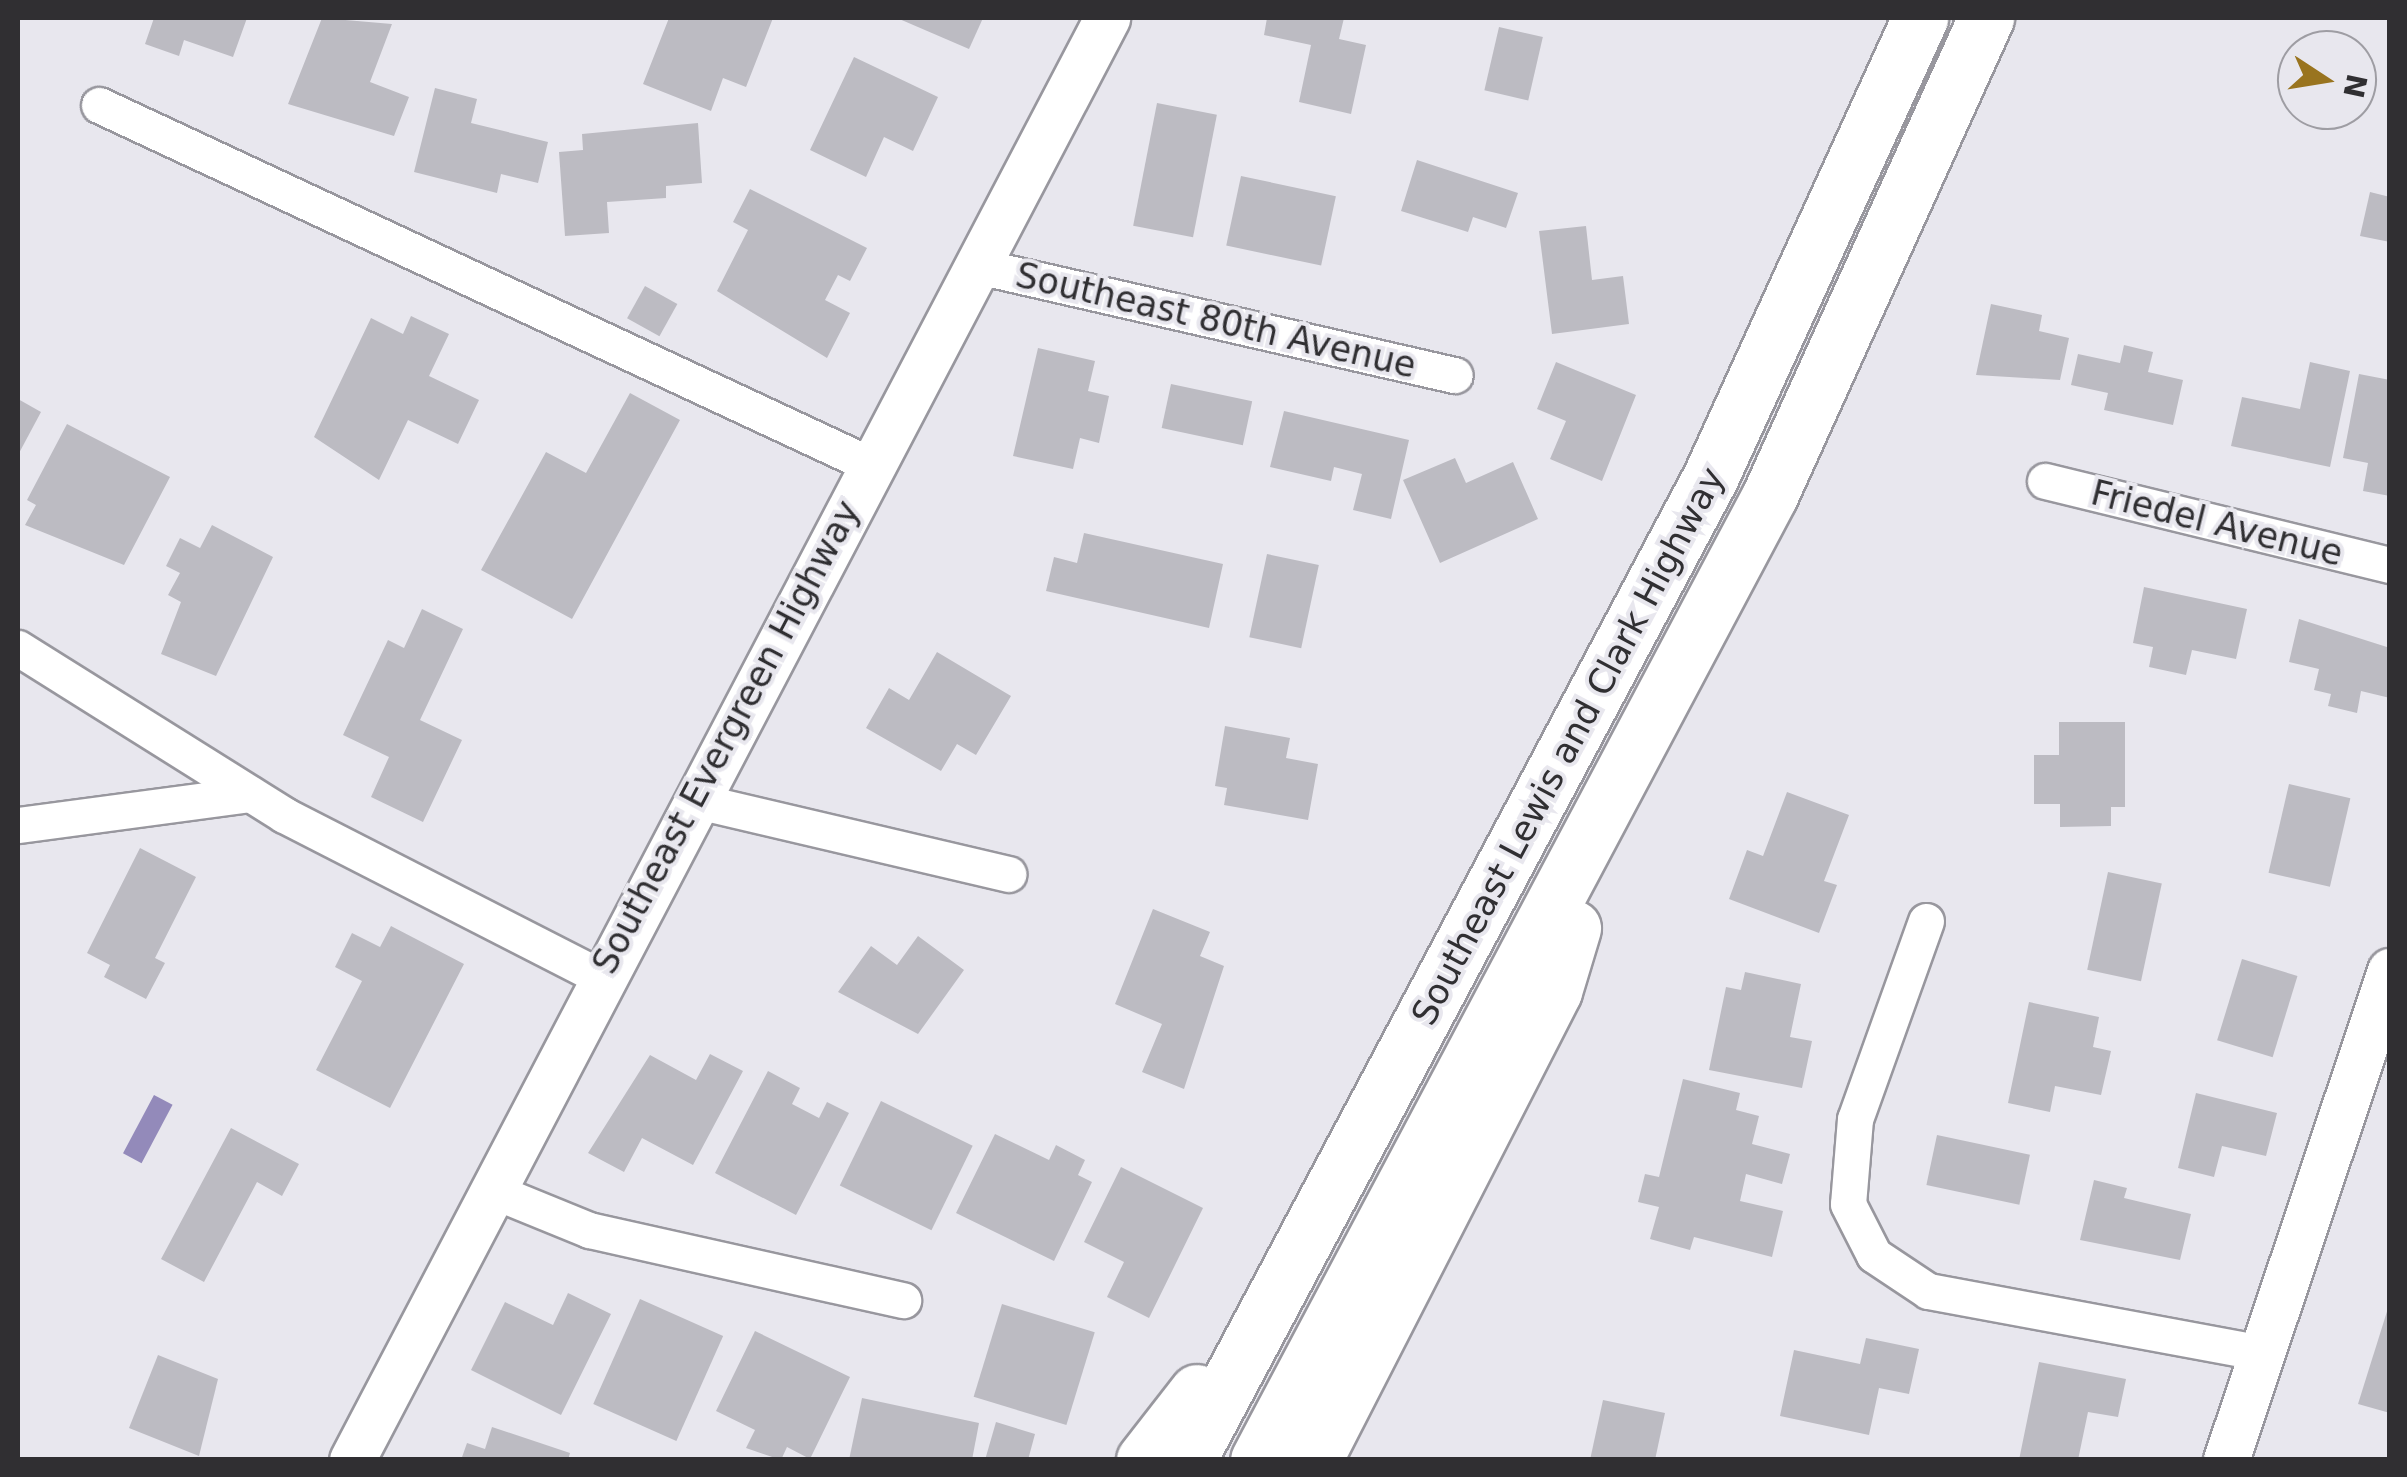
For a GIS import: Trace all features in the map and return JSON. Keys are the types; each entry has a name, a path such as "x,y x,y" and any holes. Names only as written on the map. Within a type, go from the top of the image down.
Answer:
{"highway":[{"name":"Southeast Lewis and Clark Highway","path":"1188,1460 1710,478 1920,18"},
{"name":"Southeast Lewis and Clark Highway","path":"1258,1460 1612,800 1770,495 1986,18"},
{"path":"1314,1460 1554,991 1612,800"},
{"path":"1144,1460 1273,1302"}],"street":[{"name":"Southeast Evergreen Highway","path":"352,1460 600,977 1106,18"},
{"path":"99,106 869,464"},
{"name":"Southeast 80th Avenue","path":"978,266 1455,374"},
{"name":"Friedel Avenue","path":"2045,481 2390,565"},
{"path":"18,648 250,794 600,977"},
{"path":"18,825 250,794"},
{"path":"693,800 1008,874"},
{"path":"1926,922 1855,1119 1848,1204 1874,1255 1928,1291 2262,1353"},
{"path":"2226,1460 2390,971"},
{"path":"490,1190 589,1230 903,1300"}],"shaded area":[{"path":"154,1095 173,1105 142,1163 123,1153"}],"building":[{"path":"154,18 247,18 233,57 184,40 179,56 145,44"},
{"path":"322,18 392,24 370,82 409,97 394,136 288,104"},
{"path":"669,18 773,18 746,87 723,78 711,111 643,84"},
{"path":"897,18 983,18 969,49"},
{"path":"1267,18 1344,18 1339,39 1366,45 1351,114 1299,102 1311,45 1264,35"},
{"path":"1499,27 1543,37 1528,100 1484,90"},
{"path":"854,57 938,97 913,151 884,137 866,177 810,150"},
{"path":"435,88 477,99 471,123 548,142 538,183 501,174 497,193 414,172"},
{"path":"1157,103 1217,115 1193,237 1133,226"},
{"path":"698,123 702,183 666,186 666,198 607,202 609,233 565,236 559,152 583,150 582,134"},
{"path":"1417,160 1518,193 1506,228 1473,217 1468,232 1401,211"},
{"path":"1241,176 1336,196 1321,266 1226,245"},
{"path":"750,189 867,248 850,281 838,275 825,300 850,313 827,358 717,291 748,230 733,222"},
{"path":"2370,192 2390,197 2390,242 2360,236"},
{"path":"1586,226 1592,280 1623,276 1629,324 1552,334 1539,231"},
{"path":"645,286 677,304 659,336 627,318"},
{"path":"1991,304 2042,315 2039,331 2069,338 2060,380 1976,375"},
{"path":"411,316 449,334 429,376 479,400 458,444 408,420 379,480 314,437 371,318 403,334"},
{"path":"2124,345 2153,352 2148,372 2183,380 2173,425 2104,410 2108,393 2071,385 2078,354 2120,363"},
{"path":"1038,348 1095,361 1088,391 1109,396 1099,443 1080,438 1073,469 1013,456"},
{"path":"1556,362 1636,395 1602,481 1550,459 1566,421 1537,409"},
{"path":"2310,362 2350,371 2330,467 2231,446 2242,397 2300,409"},
{"path":"2359,374 2390,380 2390,496 2363,491 2368,463 2343,458"},
{"path":"1171,384 1252,401 1243,445 1162,428"},
{"path":"630,393 680,420 572,619 481,570 546,452 586,473"},
{"path":"18,399 41,412 18,455"},
{"path":"1284,411 1409,440 1391,519 1353,510 1362,474 1334,467 1331,481 1270,467"},
{"path":"67,424 170,477 124,565 25,525 36,505 27,500"},
{"path":"1455,458 1466,483 1513,462 1538,519 1440,563 1403,480"},
{"path":"212,525 273,557 216,676 161,654 181,602 168,595 180,573 166,566 180,538 200,548"},
{"path":"1084,533 1223,564 1209,628 1046,591 1054,557 1077,563"},
{"path":"1267,554 1319,565 1301,648 1249,637"},
{"path":"2144,587 2247,609 2236,659 2192,650 2186,675 2149,667 2153,647 2133,643"},
{"path":"422,609 463,629 420,720 462,740 423,822 371,797 389,757 343,735 388,640 404,648"},
{"path":"2299,619 2390,648 2390,698 2361,691 2357,713 2328,706 2331,694 2314,690 2319,669 2289,662"},
{"path":"937,652 1011,696 976,755 957,744 941,771 866,728 889,688 909,700"},
{"path":"2059,722 2125,722 2125,807 2111,807 2111,826 2060,827 2060,804 2034,804 2034,755 2059,755"},
{"path":"1225,726 1290,738 1286,758 1318,764 1308,820 1224,805 1227,788 1215,786"},
{"path":"2289,784 2350,798 2330,887 2269,873"},
{"path":"1787,792 1849,815 1824,881 1837,885 1819,933 1729,899 1747,850 1763,856"},
{"path":"140,848 196,877 155,958 165,963 146,999 104,977 110,965 87,953"},
{"path":"2108,872 2162,883 2141,981 2087,970"},
{"path":"1153,909 1210,932 1200,956 1224,966 1184,1089 1142,1072 1162,1024 1115,1004"},
{"path":"391,926 464,964 390,1108 316,1070 362,981 335,967 352,933 380,947"},
{"path":"918,936 964,970 918,1034 838,992 871,946 897,965"},
{"path":"2242,959 2297,976 2273,1057 2217,1040"},
{"path":"1745,972 1801,984 1790,1037 1812,1041 1802,1088 1709,1070 1726,987 1741,990"},
{"path":"2029,1002 2099,1017 2093,1047 2111,1051 2101,1095 2055,1086 2050,1112 2008,1103"},
{"path":"710,1054 743,1071 693,1165 642,1138 624,1172 588,1153 650,1055 696,1080"},
{"path":"768,1071 800,1088 792,1104 819,1118 827,1102 849,1113 796,1215 715,1173"},
{"path":"1683,1079 1740,1093 1736,1110 1759,1116 1752,1144 1790,1154 1782,1184 1746,1174 1740,1201 1783,1211 1772,1257 1694,1237 1690,1250 1650,1239 1659,1207 1638,1202 1645,1174 1659,1177"},
{"path":"2196,1093 2277,1113 2266,1156 2222,1146 2214,1177 2178,1168"},
{"path":"881,1101 973,1146 931,1230 840,1185"},
{"path":"231,1128 299,1164 282,1196 257,1182 204,1282 161,1259"},
{"path":"995,1134 1049,1160 1056,1145 1085,1160 1078,1175 1092,1182 1054,1261 956,1213"},
{"path":"1937,1135 2030,1155 2019,1205 1926,1185"},
{"path":"1121,1167 1203,1208 1149,1318 1107,1297 1124,1262 1084,1242"},
{"path":"2094,1180 2127,1188 2124,1198 2191,1214 2180,1260 2080,1240"},
{"path":"568,1293 611,1314 561,1415 471,1370 505,1302 553,1325"},
{"path":"640,1299 723,1336 676,1441 593,1404"},
{"path":"1002,1304 1095,1332 1066,1425 974,1397"},
{"path":"2390,1306 2390,1413 2358,1404"},
{"path":"755,1331 850,1377 810,1459 787,1447 781,1460 746,1448 755,1430 716,1411"},
{"path":"1866,1338 1919,1349 1909,1394 1879,1388 1869,1435 1780,1416 1794,1350 1860,1364"},
{"path":"158,1355 218,1379 199,1456 129,1428"},
{"path":"2039,1362 2126,1379 2118,1417 2088,1412 2078,1460 2019,1460"},
{"path":"862,1398 979,1423 972,1460 849,1460"},
{"path":"1603,1400 1665,1413 1655,1460 1590,1460"},
{"path":"996,1422 1035,1434 1028,1460 985,1460"},
{"path":"492,1427 570,1453 568,1460 461,1460 467,1443 485,1449"}]}
